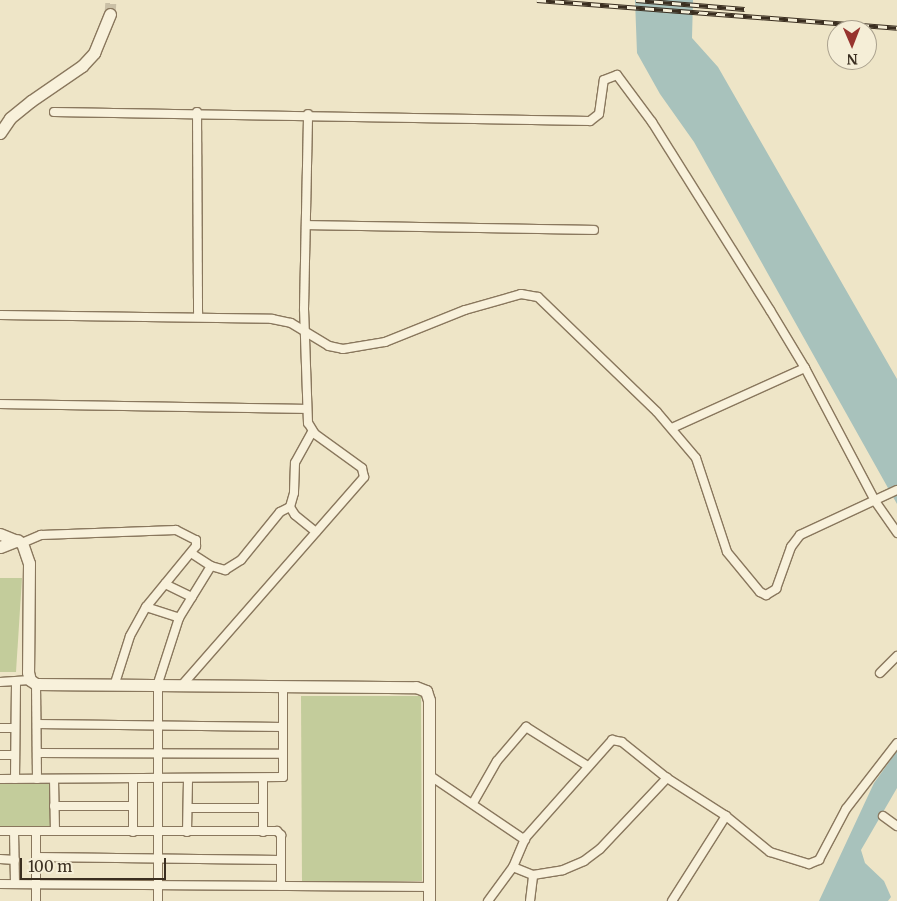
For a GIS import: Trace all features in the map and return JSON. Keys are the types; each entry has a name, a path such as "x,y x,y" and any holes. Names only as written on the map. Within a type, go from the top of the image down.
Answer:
{"street":[{"path":"0,133 10,118 82,66 94,53 110,14"},
{"path":"54,112 197,112 590,120 599,114 604,80 618,75 652,122 805,368 876,500 897,533"},
{"path":"197,112 198,316"},
{"path":"183,684 364,477 365,472 312,432 307,409 305,332 308,114"},
{"path":"306,225 594,230"},
{"path":"0,315 198,316 272,319 291,322 329,346 359,347 384,342 465,310 521,294 538,297 556,311 672,428 698,461 727,552 760,592 766,595 776,589 790,547 800,535 897,490"},
{"path":"672,428 805,368"},
{"path":"0,404 307,409"},
{"path":"312,432 295,463 294,492 290,507 295,515 316,532"},
{"path":"191,553 211,566 224,570 241,560 280,512 290,507"},
{"path":"0,546 41,535 176,530 196,540 196,546 191,553 146,607 130,636 115,682"},
{"path":"0,534 20,541"},
{"path":"20,541 31,574 33,682 37,724 37,779"},
{"path":"158,901 158,683 179,618 211,566"},
{"path":"165,584 192,597"},
{"path":"146,607 179,618"},
{"path":"880,673 897,656"},
{"path":"0,682 416,686 426,691 429,700 429,901"},
{"path":"15,779 16,682"},
{"path":"0,779 282,777 283,686"},
{"path":"37,724 283,727"},
{"path":"472,803 497,761 526,727 586,766"},
{"path":"0,728 15,728"},
{"path":"488,901 513,867 525,840 586,766 616,739 667,778 726,816 770,852 782,858 817,862 846,809 897,743"},
{"path":"37,753 282,754"},
{"path":"0,755 15,755"},
{"path":"429,775 525,840"},
{"path":"263,778 263,832"},
{"path":"513,867 533,875 563,870 584,861 600,849 667,778"},
{"path":"54,779 55,831"},
{"path":"133,779 133,832"},
{"path":"188,779 188,832"},
{"path":"54,806 133,806"},
{"path":"188,808 263,808"},
{"path":"672,901 726,816"},
{"path":"883,816 897,826"},
{"path":"0,831 280,832 281,886"},
{"path":"14,831 15,884"},
{"path":"36,831 36,901"},
{"path":"36,856 158,860 280,860"},
{"path":"0,859 15,860"},
{"path":"530,901 533,875"},
{"path":"0,884 429,887"}],"green space":[{"path":"0,578 22,578 16,672 0,672"},
{"path":"301,696 421,696 422,881 302,882"},
{"path":"0,784 52,784 52,829 0,829"}],"water":[{"path":"635,0 693,0 692,38 718,67 897,379 897,504 694,142 660,94 637,53"},
{"path":"897,751 897,788 861,850 865,863 884,881 891,897 888,901 819,901 874,783"}],"tunnel":[{"path":"110,14 111,0"}],"railway":[{"path":"537,0 897,28"},
{"path":"636,0 745,9"}]}
